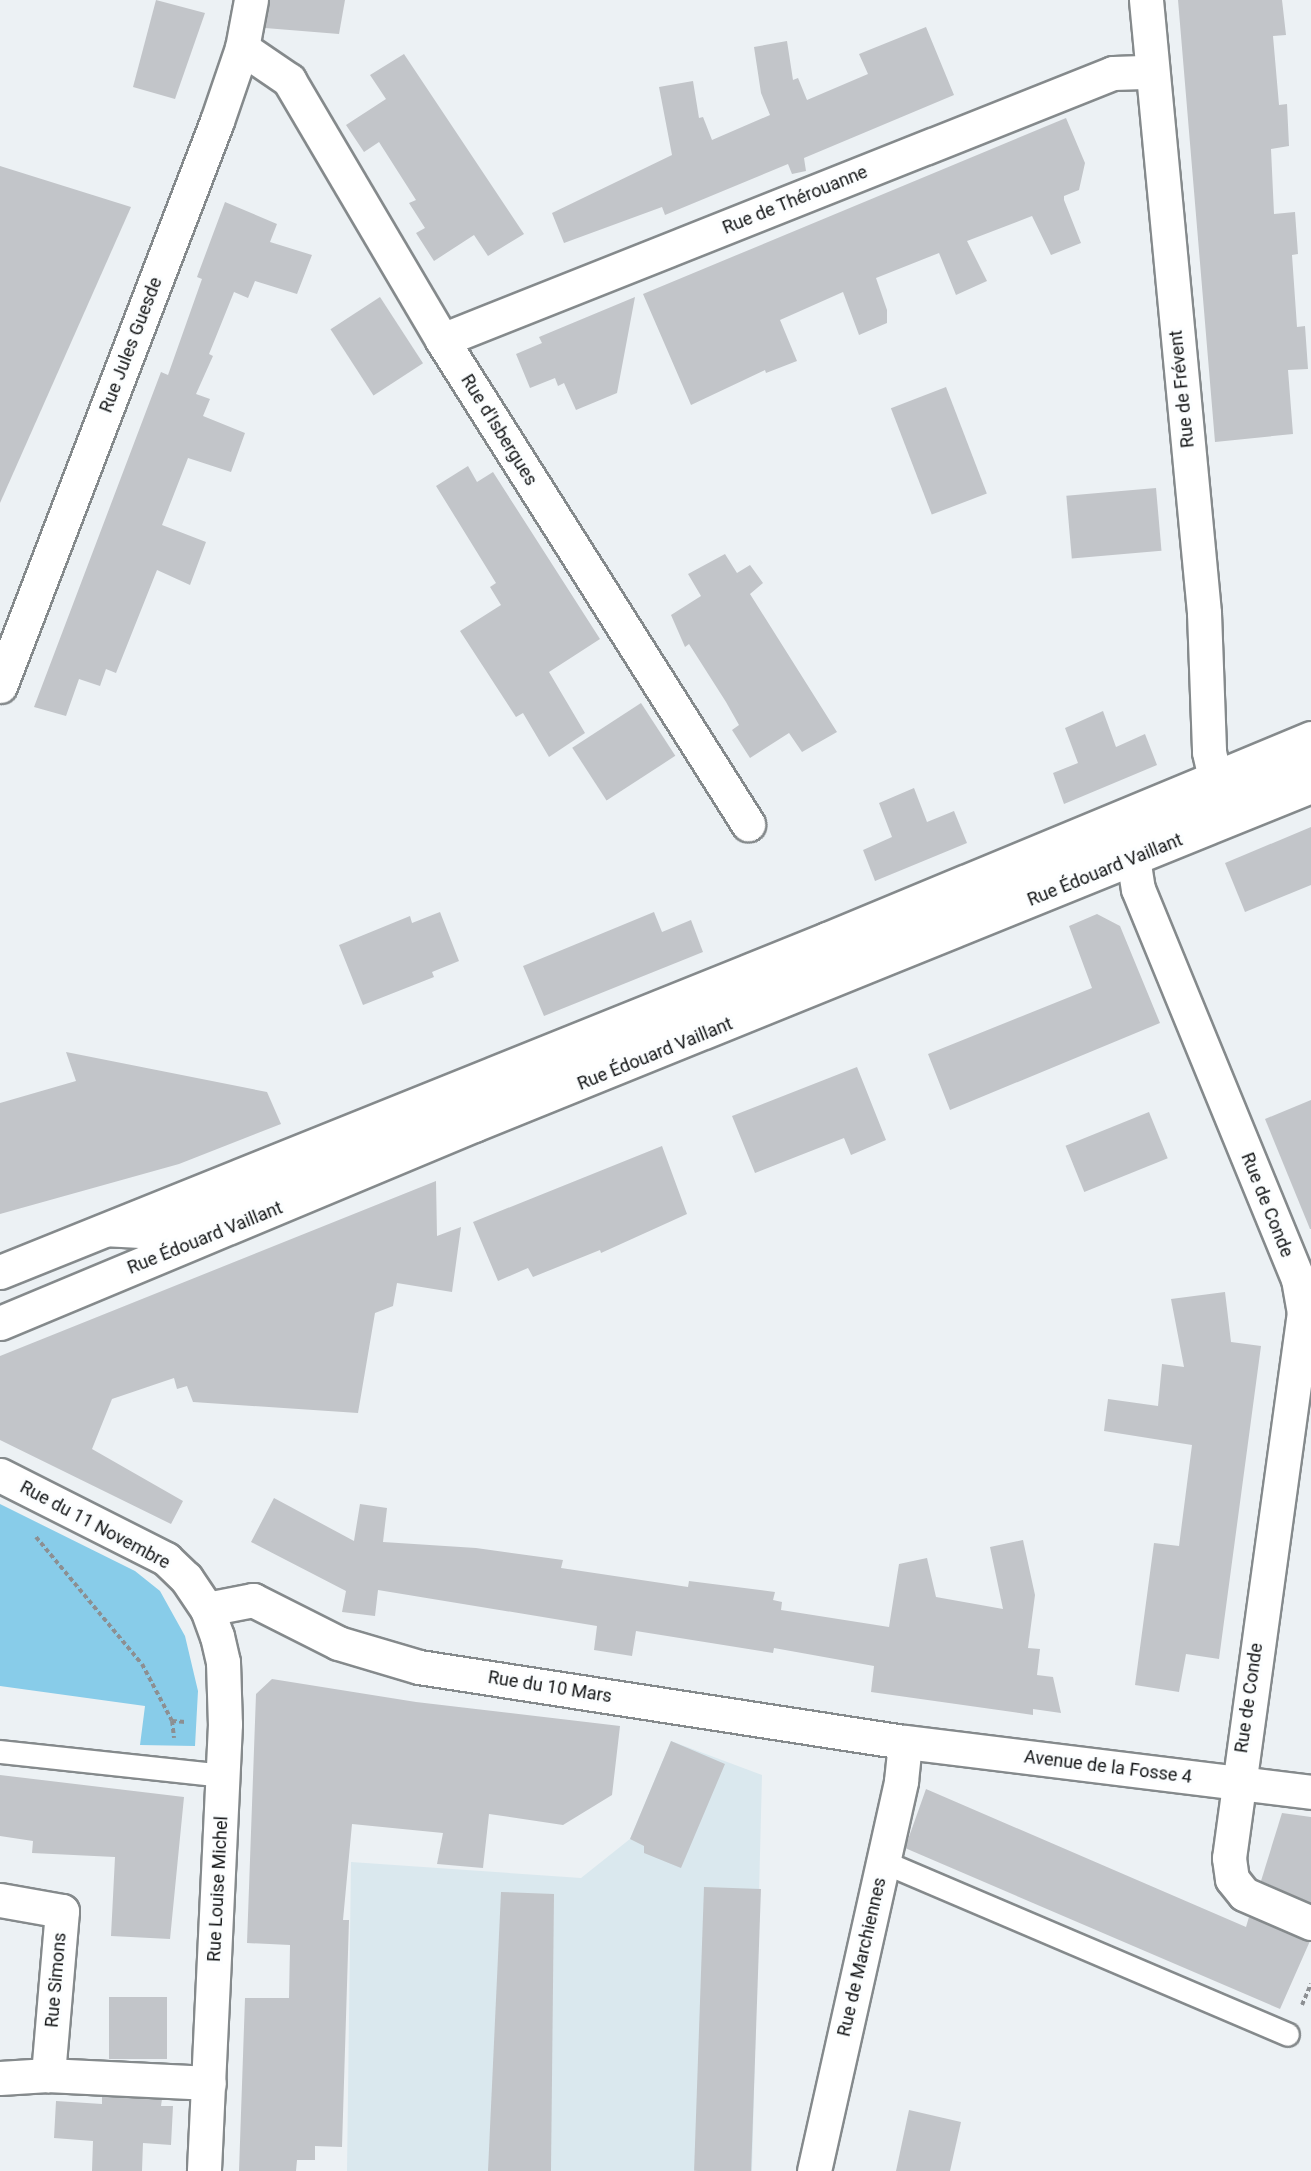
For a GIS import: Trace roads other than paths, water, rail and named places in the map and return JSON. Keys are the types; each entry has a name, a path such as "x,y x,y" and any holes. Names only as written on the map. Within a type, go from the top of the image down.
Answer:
{"street":[{"name":"Rue Jules Guesde","path":"0,686 242,48 251,0"},
{"name":"Rue de Frévent","path":"1146,0 1151,72 1203,602 1209,752 1215,778"},
{"name":"Rue d'Isbergues","path":"242,48 289,80 442,340 748,824"},
{"name":"Rue de Thérouanne","path":"442,340 1113,73 1151,72"},
{"path":"0,1272 96,1235 1311,738"},
{"name":"Rue Édouard Vaillant","path":"0,1323 474,1125 1311,786"},
{"name":"Rue de Conde","path":"1133,858 1138,889 1298,1279 1307,1311 1237,1783"},
{"name":"Rue du 11 Novembre","path":"3,1477 166,1559 186,1578 207,1609"},
{"name":"Rue du 10 Mars","path":"207,1609 254,1600 338,1643 419,1667 905,1742"},
{"name":"Rue Louise Michel","path":"204,2171 225,1724 223,1662 207,1609"},
{"name":"Avenue de la Fosse 4","path":"905,1742 1311,1792"},
{"name":"Rue de Marchiennes","path":"814,2171 901,1780 905,1742"},
{"path":"1237,1783 1229,1858 1232,1879 1244,1894 1311,1923"},
{"name":"Rue Simons","path":"0,1900 62,1911 48,2075"},
{"path":"0,2078 48,2075 209,2084"}],"lane":[{"path":"96,1235 141,1237 255,1193 1311,763"},
{"path":"0,1752 223,1776"},
{"path":"883,1862 1288,2035"}]}
